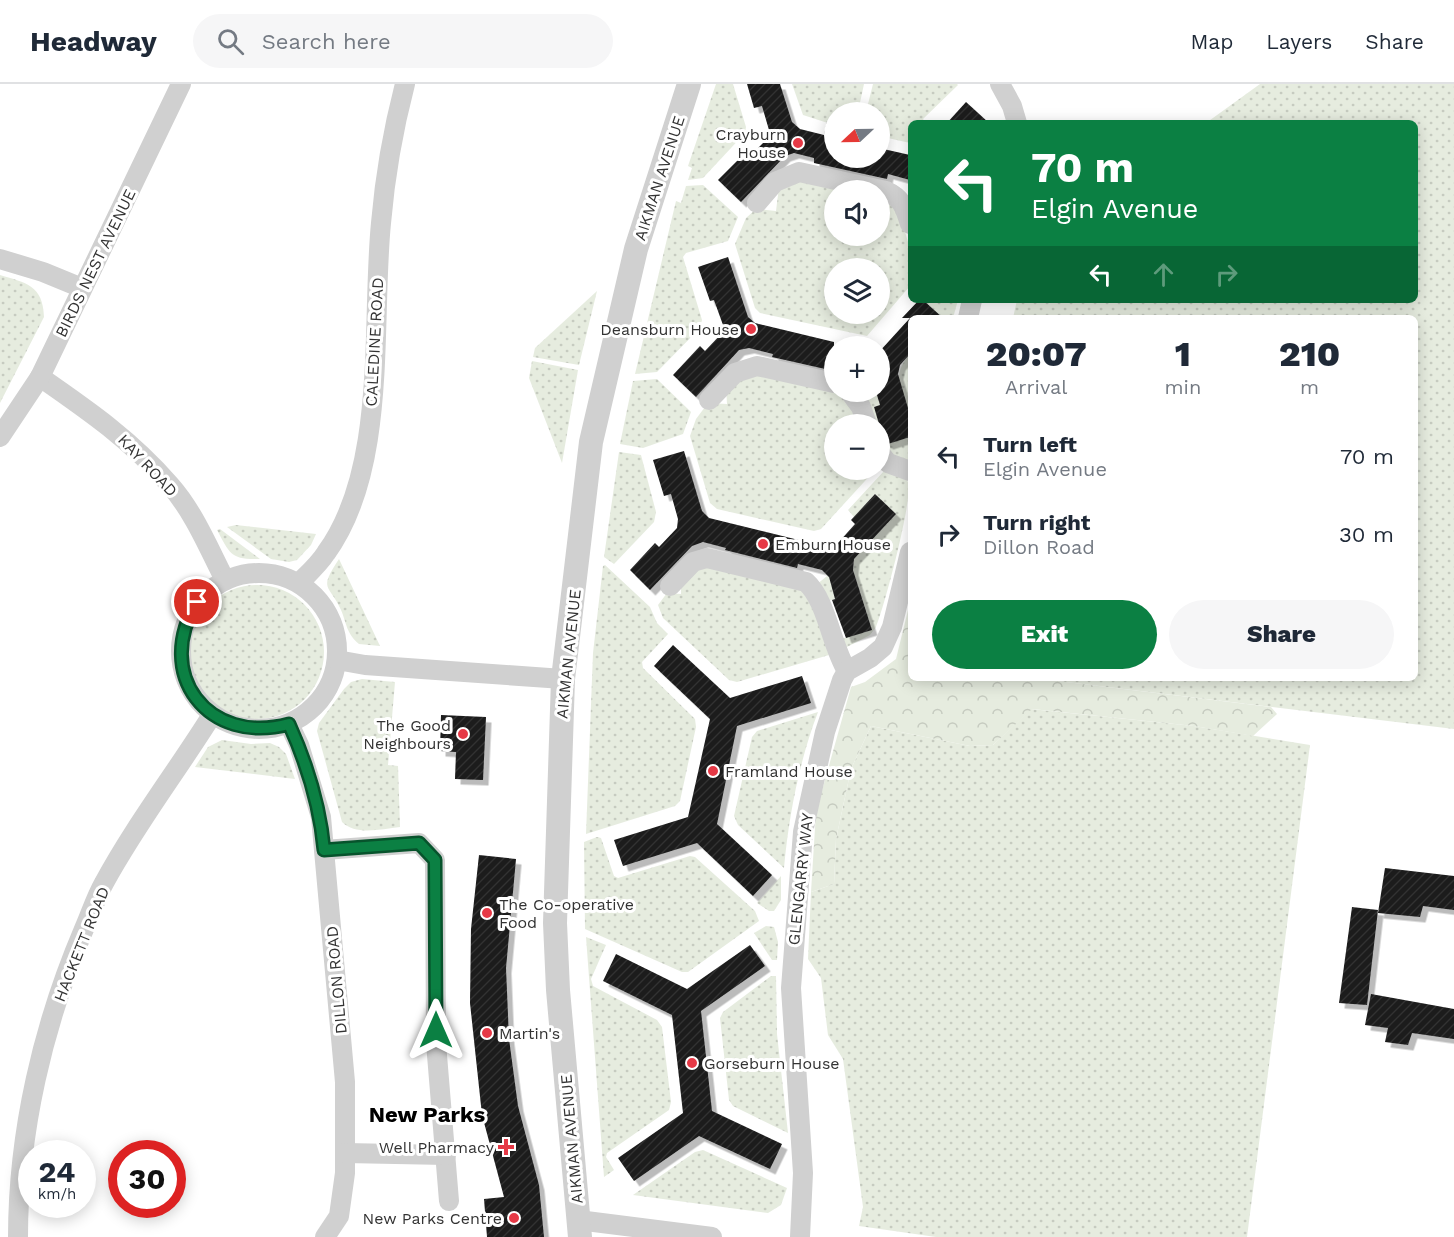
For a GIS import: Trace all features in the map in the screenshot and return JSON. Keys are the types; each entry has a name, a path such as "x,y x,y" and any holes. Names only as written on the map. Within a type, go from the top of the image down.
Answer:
{"street":[{"name":"BIRDS NEST AVENUE","path":"0,437 40,377 181,84"},
{"name":"CALEDINE ROAD","path":"298,584 327,553 347,514 362,472 371,412 381,224 393,131 405,84"},
{"name":"AIKMAN AVENUE","path":"579,1228 555,923 563,679 591,442 636,249 689,84"},
{"path":"1000,84 1012,106 1016,120"},
{"path":"757,203 775,182 799,172 886,191 897,196 905,206 908,217"},
{"path":"0,260 43,272 82,288"},
{"path":"709,399 735,373 757,366 824,381"},
{"name":"KAY ROAD","path":"40,377 117,430 172,486 225,580"},
{"path":"890,464 908,470"},
{"path":"670,586 693,562 707,558 806,582 815,590 836,654 847,671 884,647 892,627 908,560"},
{"path":"255,573 272,574 298,584 313,594 328,615 337,642 337,660 332,680 322,698 307,713 289,724 270,729 249,729 230,724 212,715 189,688 180,653 185,626 197,602 225,580 255,573"},
{"path":"337,660 563,679"},
{"name":"GLENGARRY WAY","path":"800,1237 803,1173 791,988 796,906 803,832 811,787 825,732 847,671"},
{"name":"HACKETT ROAD","path":"18,1237 18,1198 31,1099 63,980 104,884 152,805 212,715"},
{"name":"DILLON ROAD","path":"289,724 321,817 345,1082 345,1152 339,1216 325,1237"},
{"path":"324,850 419,843 435,860 436,1043 449,1201"},
{"path":"345,1152 446,1155"},
{"path":"579,1228 712,1237"}],"green space":[{"path":"716,84 733,84 746,127 745,133 703,178 688,180 692,168 688,166"},
{"path":"792,84 864,84 860,102 824,102 824,122 803,115"},
{"path":"873,84 957,84 924,120 908,120 908,143 890,138 890,102 868,102"},
{"path":"1260,84 1454,84 1454,729 1058,681 1418,681 1418,315 1014,315 1016,303 1418,303 1418,120 1210,120"},
{"path":"793,180 824,185 824,246 890,246 890,205 899,211 908,242 908,288 890,309 890,258 824,258 824,324 877,324 867,336 760,313 755,308 735,244 746,218 756,209 776,211 779,187"},
{"path":"703,185 738,217 728,241 686,253 683,257 702,320 700,328 657,372 635,374 676,201 681,203 686,186"},
{"path":"0,275 31,287 40,298 44,317 0,403"},
{"path":"597,291 579,365 533,357 535,348"},
{"path":"926,303 957,303 954,315 940,315"},
{"path":"908,357 908,410 901,391 899,376"},
{"path":"532,361 578,370 562,463 529,378"},
{"path":"758,373 824,389 824,402 847,402 854,414 824,414 824,480 866,480 821,529 814,531 717,509 710,503 690,436 696,419 708,403 727,404 726,387"},
{"path":"657,379 691,412 683,434 643,448 620,444 633,381"},
{"path":"864,402 879,402 880,405 874,407 876,414 869,414"},
{"path":"908,438 908,461 890,453 890,443"},
{"path":"619,452 641,455 656,512 654,522 614,564 604,557"},
{"path":"890,472 904,477 908,482 908,500 903,529 876,627 870,635 845,648 838,642 816,585 827,576 829,577 835,599 828,601 841,639 872,630 853,570 854,559 896,514 875,494 854,517 848,510 876,480 890,480"},
{"path":"236,525 316,534 311,545 297,560 289,562 271,559 227,527"},
{"path":"220,529 260,559 237,557 233,554 217,530"},
{"path":"339,559 380,646 359,644 349,632 327,582"},
{"path":"707,563 801,589 813,608 829,655 737,682 729,680 663,618 658,605 667,593 681,594 681,579"},
{"path":"605,565 650,607 657,623 668,634 642,662 643,668 695,719 696,727 680,801 675,806 586,834 593,653 603,566"},
{"path":"257,585 283,590 304,605 319,626 324,652 319,678 304,699 283,714 257,719 231,714 210,699 195,678 190,652 195,626 210,605 231,590"},
{"path":"908,610 908,681 1058,681 1271,707 1277,714 1253,736 1194,726 1032,709 993,745 970,746 871,726 851,769 836,839 834,884 811,892 816,812 851,687 865,682 896,659"},
{"path":"362,679 395,682 388,765 398,766 400,827 361,830 342,822 317,731 319,723 344,689 351,682"},
{"path":"1031,709 1194,726 1310,745 1247,1237 936,1237 859,1226 863,1207 843,1059 828,1035 821,978 808,959 811,892 834,884 836,839 851,769 871,726 970,746 993,745"},
{"path":"818,712 805,750 796,789 784,868 738,825 734,816 752,737 757,731"},
{"path":"222,740 251,744 270,743 279,747 286,754 295,779 195,767 208,747"},
{"path":"597,837 601,838 614,876 618,878 690,856 695,857 755,911 759,921 688,972 682,972 585,929 584,842"},
{"path":"781,876 781,900 774,911 769,911 757,903"},
{"path":"766,926 774,927 778,942 777,960 772,960 754,933"},
{"path":"586,937 606,945 591,979 593,986 657,1020 662,1027 671,1102 669,1110 607,1153 606,1157 614,1170 604,1177"},
{"path":"771,976 776,976 777,1034 788,1133 733,1106 729,1100 720,1018 723,1012"},
{"path":"703,1150 787,1188 781,1205 768,1213 633,1195 695,1152"}],"building":[{"name":"Crayburn House","path":"747,84 780,84 792,122 800,129 824,135 824,165 814,163 814,158 794,153 785,156 741,202 718,180 746,152 750,156 767,139 769,130 762,106 754,108"},
{"path":"966,102 986,120 950,120"},
{"name":"Crayburn House","path":"890,150 908,155 908,179 888,174 887,179 837,168 890,168"},
{"name":"Deansburn House","path":"728,257 748,317 755,323 824,340 824,369 772,357 773,354 749,348 739,350 696,397 673,375 700,346 705,351 722,333 723,325 714,300 710,301 698,267"},
{"path":"916,303 926,303 940,315 908,315 908,318 902,318"},
{"path":"908,320 908,356 900,365 898,374 908,408 908,438 890,443 890,414 876,414 874,407 880,405 879,402 890,402 890,340"},
{"name":"Emburn House","path":"684,451 702,511 709,518 827,547 838,543 855,524 851,520 875,494 896,514 854,559 853,570 872,630 846,638 832,600 835,599 829,577 822,570 798,564 797,568 725,550 726,548 703,542 692,546 650,590 630,570 655,543 659,547 677,528 678,519 671,494 664,496 653,460"},
{"name":"Framland House","path":"673,645 730,698 802,676 811,703 737,726 717,824 772,875 753,896 697,843 623,866 614,840 688,817 710,719 654,666"},
{"name":"The Good Neighbours","path":"441,715 486,717 483,780 455,779 456,752 440,751"},
{"path":"479,855 516,859 506,968 509,1039 518,1106 539,1185 544,1237 487,1237 484,1199 504,1197 482,1115 470,1003 471,929"},
{"path":"1385,868 1454,876 1454,910 1423,906 1420,917 1378,913"},
{"path":"1352,907 1378,910 1367,1005 1339,1003"},
{"name":"Gorseburn House","path":"750,945 765,966 701,1011 712,1111 782,1144 770,1169 699,1136 634,1181 618,1158 683,1113 672,1015 603,981 616,954 687,989"},
{"path":"1371,994 1454,1009 1454,1039 1412,1033 1408,1045 1385,1042 1388,1028 1365,1025"}],"place":[{"name":"Crayburn House","path":"798,143"},
{"name":"Deansburn House","path":"751,329"},
{"name":"Emburn House","path":"763,544"},
{"name":"The Good Neighbours","path":"463,734"},
{"name":"Framland House","path":"713,771"},
{"name":"The Co-operative Food","path":"487,913"},
{"name":"Martin's","path":"487,1033"},
{"name":"Gorseburn House","path":"692,1063"},
{"name":"Well Pharmacy","path":"506,1147"},
{"name":"New Parks Centre","path":"514,1218"}],"district":[{"name":"New Parks","path":"427,1114"}],"route":[{"path":"197,602 182,635 180,653 189,688 199,703 212,715 230,724 249,729 270,729 289,724 321,817 324,850 419,843 435,860 436,1030"}]}
